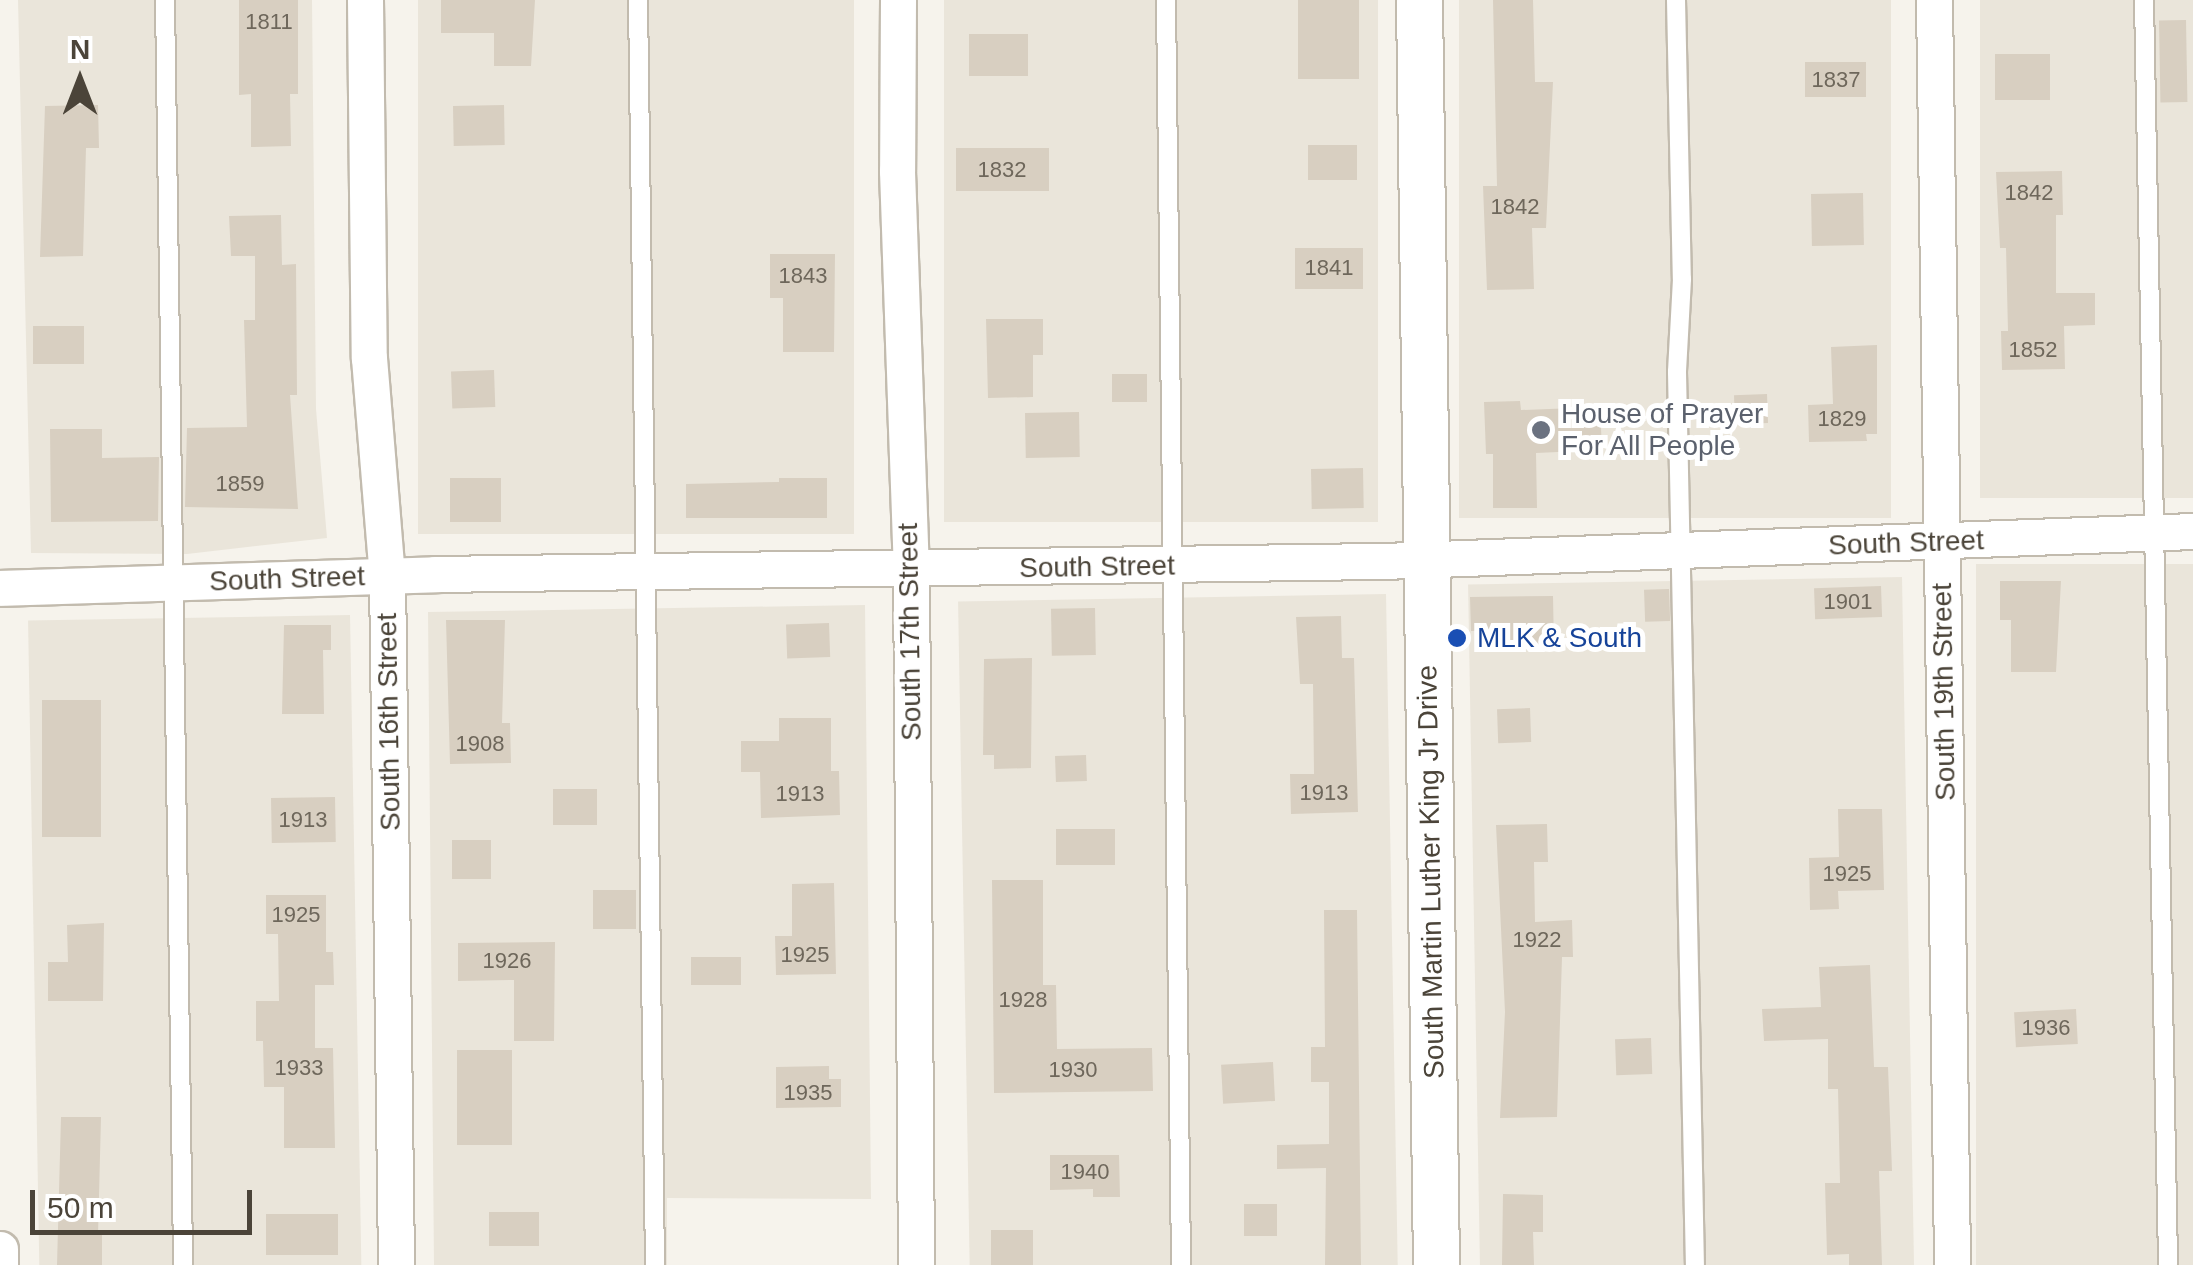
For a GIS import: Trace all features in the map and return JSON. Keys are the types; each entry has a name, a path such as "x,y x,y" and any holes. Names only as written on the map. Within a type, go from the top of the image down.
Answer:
{"street":[{"name":"South 16th Street","path":"365,0 369,358 387,576 396,1265"},
{"name":"South 17th Street","path":"898,0 898,171 911,570 916,1265"},
{"name":"South Martin Luther King Jr Drive","path":"1420,0 1436,1265"},
{"name":"South 19th Street","path":"1934,0 1952,1265"},
{"name":"South Street","path":"0,588 387,576 1428,560 2193,531"},
{"path":"0,1249 0,1265"}],"lane":[{"path":"165,0 183,1265"},
{"path":"638,0 655,1265"},
{"path":"1166,0 1181,1265"},
{"path":"1676,0 1682,279 1678,372 1695,1265"},
{"path":"2144,0 2168,1265"}],"shaded area":[{"path":"18,0 312,0 316,409 327,538 187,554 31,553"},
{"path":"418,0 854,0 854,534 418,534"},
{"path":"944,0 1378,0 1378,522 944,522"},
{"path":"1459,0 1891,0 1891,518 1459,518"},
{"path":"1980,0 2193,0 2193,498 1980,498"},
{"path":"1976,564 2193,564 2193,1265 1976,1265"},
{"path":"1902,577 1914,1265 1480,1265 1468,585"},
{"path":"1386,594 1398,1265 970,1265 958,601"},
{"path":"865,605 871,1199 667,1198 667,1265 434,1265 428,612"},
{"path":"350,615 361,1265 39,1265 28,621"}],"building":[{"path":"239,0 298,0 298,94 290,94 291,146 251,147 251,94 239,95"},
{"path":"441,0 535,0 531,66 494,66 494,33 441,33"},
{"path":"1298,0 1359,0 1359,79 1298,79"},
{"path":"1493,0 1533,0 1535,82 1553,82 1546,228 1532,228 1534,289 1487,290 1483,186 1497,186"},
{"path":"2159,20 2186,20 2187,102 2160,102"},
{"path":"969,34 1028,34 1028,76 969,76"},
{"path":"1995,54 2050,54 2050,100 1995,100"},
{"path":"1805,62 1866,62 1866,97 1805,97"},
{"path":"98,105 99,148 86,148 83,256 40,257 45,106"},
{"path":"504,105 505,145 454,146 453,106"},
{"path":"1308,145 1357,145 1357,180 1308,180"},
{"path":"956,148 1049,148 1049,191 956,191"},
{"path":"2062,171 2063,215 2056,215 2056,293 2095,293 2095,325 2064,326 2065,369 2002,370 2001,331 2008,331 2006,248 2000,248 1996,172"},
{"path":"1863,193 1864,245 1812,246 1811,194"},
{"path":"281,215 282,265 296,264 297,395 290,395 298,509 185,507 187,428 247,427 244,320 255,320 255,256 231,256 229,216"},
{"path":"1295,248 1363,248 1363,289 1295,289"},
{"path":"770,254 835,254 834,352 783,352 783,298 770,298"},
{"path":"986,319 1043,319 1043,355 1033,355 1033,397 988,398"},
{"path":"33,326 84,326 84,364 33,364"},
{"path":"1877,345 1877,434 1866,434 1867,441 1809,442 1808,405 1833,404 1831,347"},
{"path":"494,370 495,407 452,408 451,372"},
{"path":"1112,374 1147,374 1147,402 1112,402"},
{"path":"1767,394 1768,423 1735,424 1734,395"},
{"path":"1520,401 1521,410 1600,407 1602,450 1536,453 1537,508 1493,508 1493,454 1486,454 1484,402"},
{"path":"1079,412 1080,457 1026,458 1025,413"},
{"path":"50,429 102,429 102,458 159,457 158,521 51,522"},
{"path":"1363,468 1364,508 1312,509 1311,469"},
{"path":"450,478 501,478 501,522 450,522"},
{"path":"779,478 827,478 827,518 686,518 686,484 779,482"},
{"path":"2000,581 2061,581 2056,672 2011,672 2011,620 2000,620"},
{"path":"1881,586 1882,617 1815,619 1814,588"},
{"path":"1669,589 1670,621 1645,622 1644,590"},
{"path":"1553,596 1554,647 1495,648 1495,630 1471,631 1470,597"},
{"path":"1095,608 1096,655 1052,656 1051,609"},
{"path":"1341,616 1342,658 1354,658 1358,812 1291,814 1290,774 1314,774 1313,684 1300,684 1296,617"},
{"path":"446,620 505,620 502,723 510,723 511,763 450,764"},
{"path":"829,623 830,657 787,658 786,625"},
{"path":"284,625 331,625 331,650 323,650 324,714 282,714"},
{"path":"1032,658 1031,768 994,769 994,755 983,755 984,659"},
{"path":"42,700 101,700 101,837 42,837"},
{"path":"1530,708 1531,742 1498,743 1497,709"},
{"path":"779,718 831,718 831,771 839,771 840,815 761,818 760,772 741,772 741,741 779,741"},
{"path":"1086,755 1087,781 1056,782 1055,756"},
{"path":"553,789 597,789 597,825 553,825"},
{"path":"335,797 336,842 272,843 271,798"},
{"path":"1838,809 1882,809 1884,890 1838,891 1839,909 1810,910 1809,858 1839,857"},
{"path":"1547,824 1548,862 1534,862 1535,922 1572,920 1573,957 1562,957 1557,1117 1500,1118 1505,1012 1496,825"},
{"path":"1056,829 1115,829 1115,865 1056,865"},
{"path":"452,840 491,840 491,879 452,879"},
{"path":"992,880 1043,880 1043,985 1056,985 1057,1049 1152,1048 1153,1091 994,1093"},
{"path":"834,883 836,974 776,975 775,936 792,936 792,884"},
{"path":"593,890 636,890 636,929 593,929"},
{"path":"266,895 326,895 326,952 333,952 334,985 315,985 315,1048 333,1048 335,1148 284,1148 284,1087 264,1087 263,1041 256,1041 256,1001 279,1001 278,934 266,934"},
{"path":"1324,910 1357,910 1361,1265 1325,1265 1326,1168 1277,1169 1277,1145 1329,1144 1329,1082 1311,1082 1311,1047 1325,1047"},
{"path":"104,923 103,1001 48,1001 48,962 68,962 67,925"},
{"path":"555,942 554,1041 514,1041 514,980 458,981 458,943"},
{"path":"691,957 741,957 741,985 691,985"},
{"path":"1870,965 1874,1067 1888,1067 1892,1171 1879,1171 1882,1265 1849,1265 1849,1254 1827,1255 1825,1183 1840,1183 1838,1089 1828,1089 1828,1039 1764,1041 1762,1009 1821,1007 1819,967"},
{"path":"2076,1009 2078,1044 2016,1047 2014,1012"},
{"path":"1651,1038 1652,1074 1616,1075 1615,1039"},
{"path":"457,1050 512,1050 512,1145 457,1145"},
{"path":"1273,1062 1275,1101 1223,1104 1221,1065"},
{"path":"829,1066 829,1079 841,1079 841,1107 776,1108 776,1067"},
{"path":"61,1117 101,1117 98,1235 102,1235 102,1265 57,1265"},
{"path":"1050,1155 1119,1155 1120,1197 1093,1197 1093,1189 1050,1190"},
{"path":"1503,1194 1543,1195 1543,1232 1533,1232 1534,1265 1502,1265"},
{"path":"1244,1204 1277,1204 1277,1236 1244,1236"},
{"path":"489,1212 539,1212 539,1246 489,1246"},
{"path":"266,1214 338,1214 338,1255 266,1255"},
{"path":"991,1230 1033,1230 1033,1265 991,1265"}],"place":[{"name":"House of Prayer For All People","path":"1541,430"},
{"name":"MLK & South","path":"1457,638"}]}
